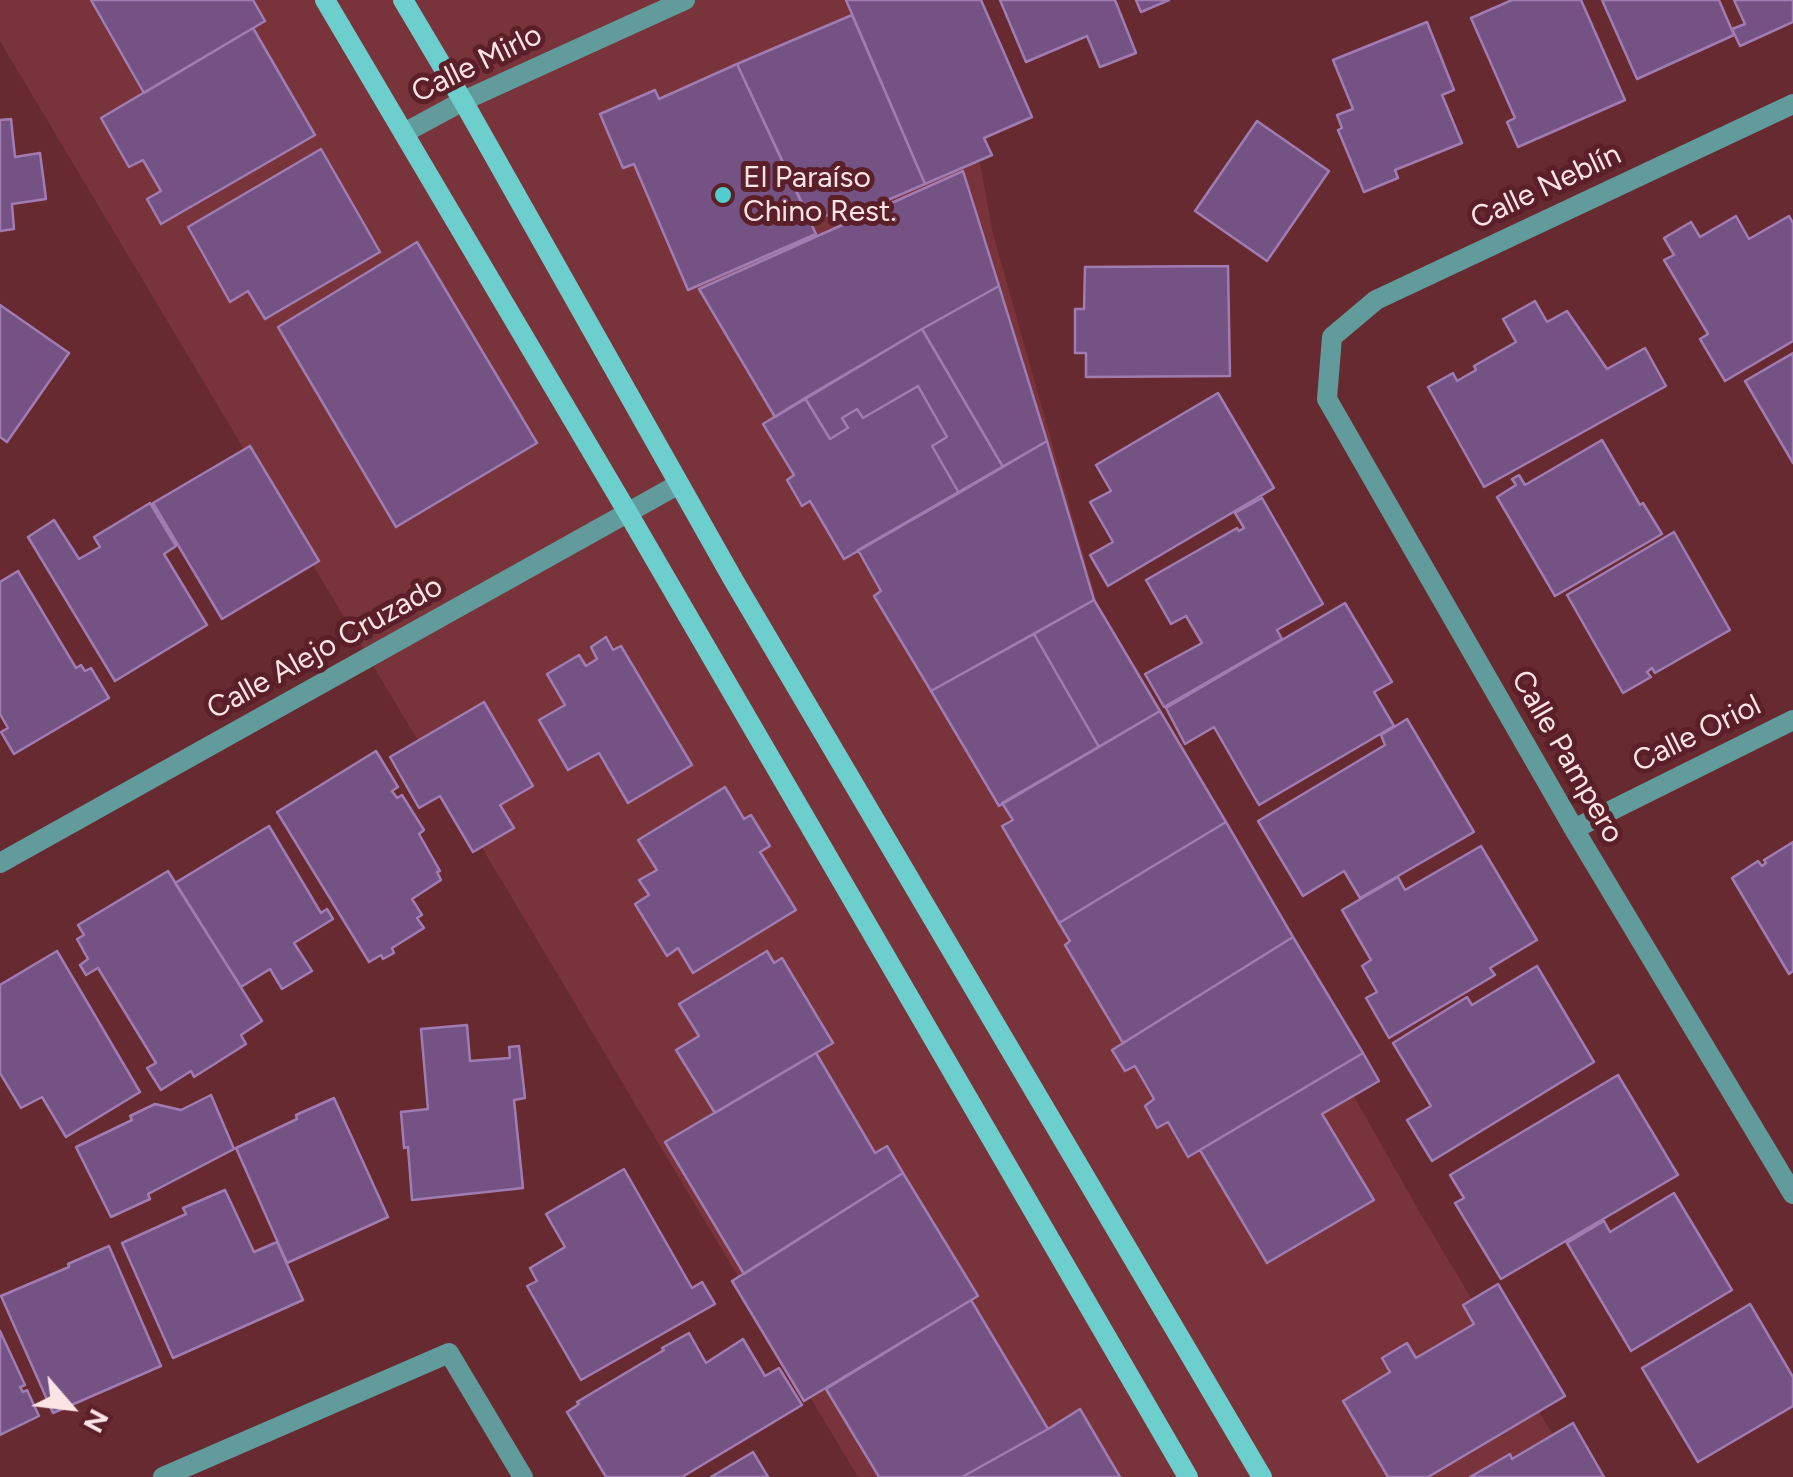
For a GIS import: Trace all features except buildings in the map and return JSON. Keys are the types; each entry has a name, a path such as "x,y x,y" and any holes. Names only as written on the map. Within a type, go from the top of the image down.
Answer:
{"street":[{"path":"325,0 1188,1477"},
{"path":"403,0 678,484 1262,1477"},
{"name":"Calle Mirlo","path":"404,133 463,101 685,0"},
{"name":"Calle Neblín","path":"1332,337 1376,300 1793,104"},
{"name":"Calle Pampero","path":"1332,337 1326,399 1574,829 1793,1194"},
{"name":"Calle Alejo Cruzado","path":"0,863 678,484"},
{"name":"Calle Oriol","path":"1574,829 1793,720"},
{"path":"163,1477 448,1353 523,1477"}],"shaded area":[{"path":"0,0 950,0 993,234 1120,685 1419,1211 1578,1477 858,1477 0,41"}],"place":[{"name":"El Paraíso Chino Rest.","path":"723,195"}]}
